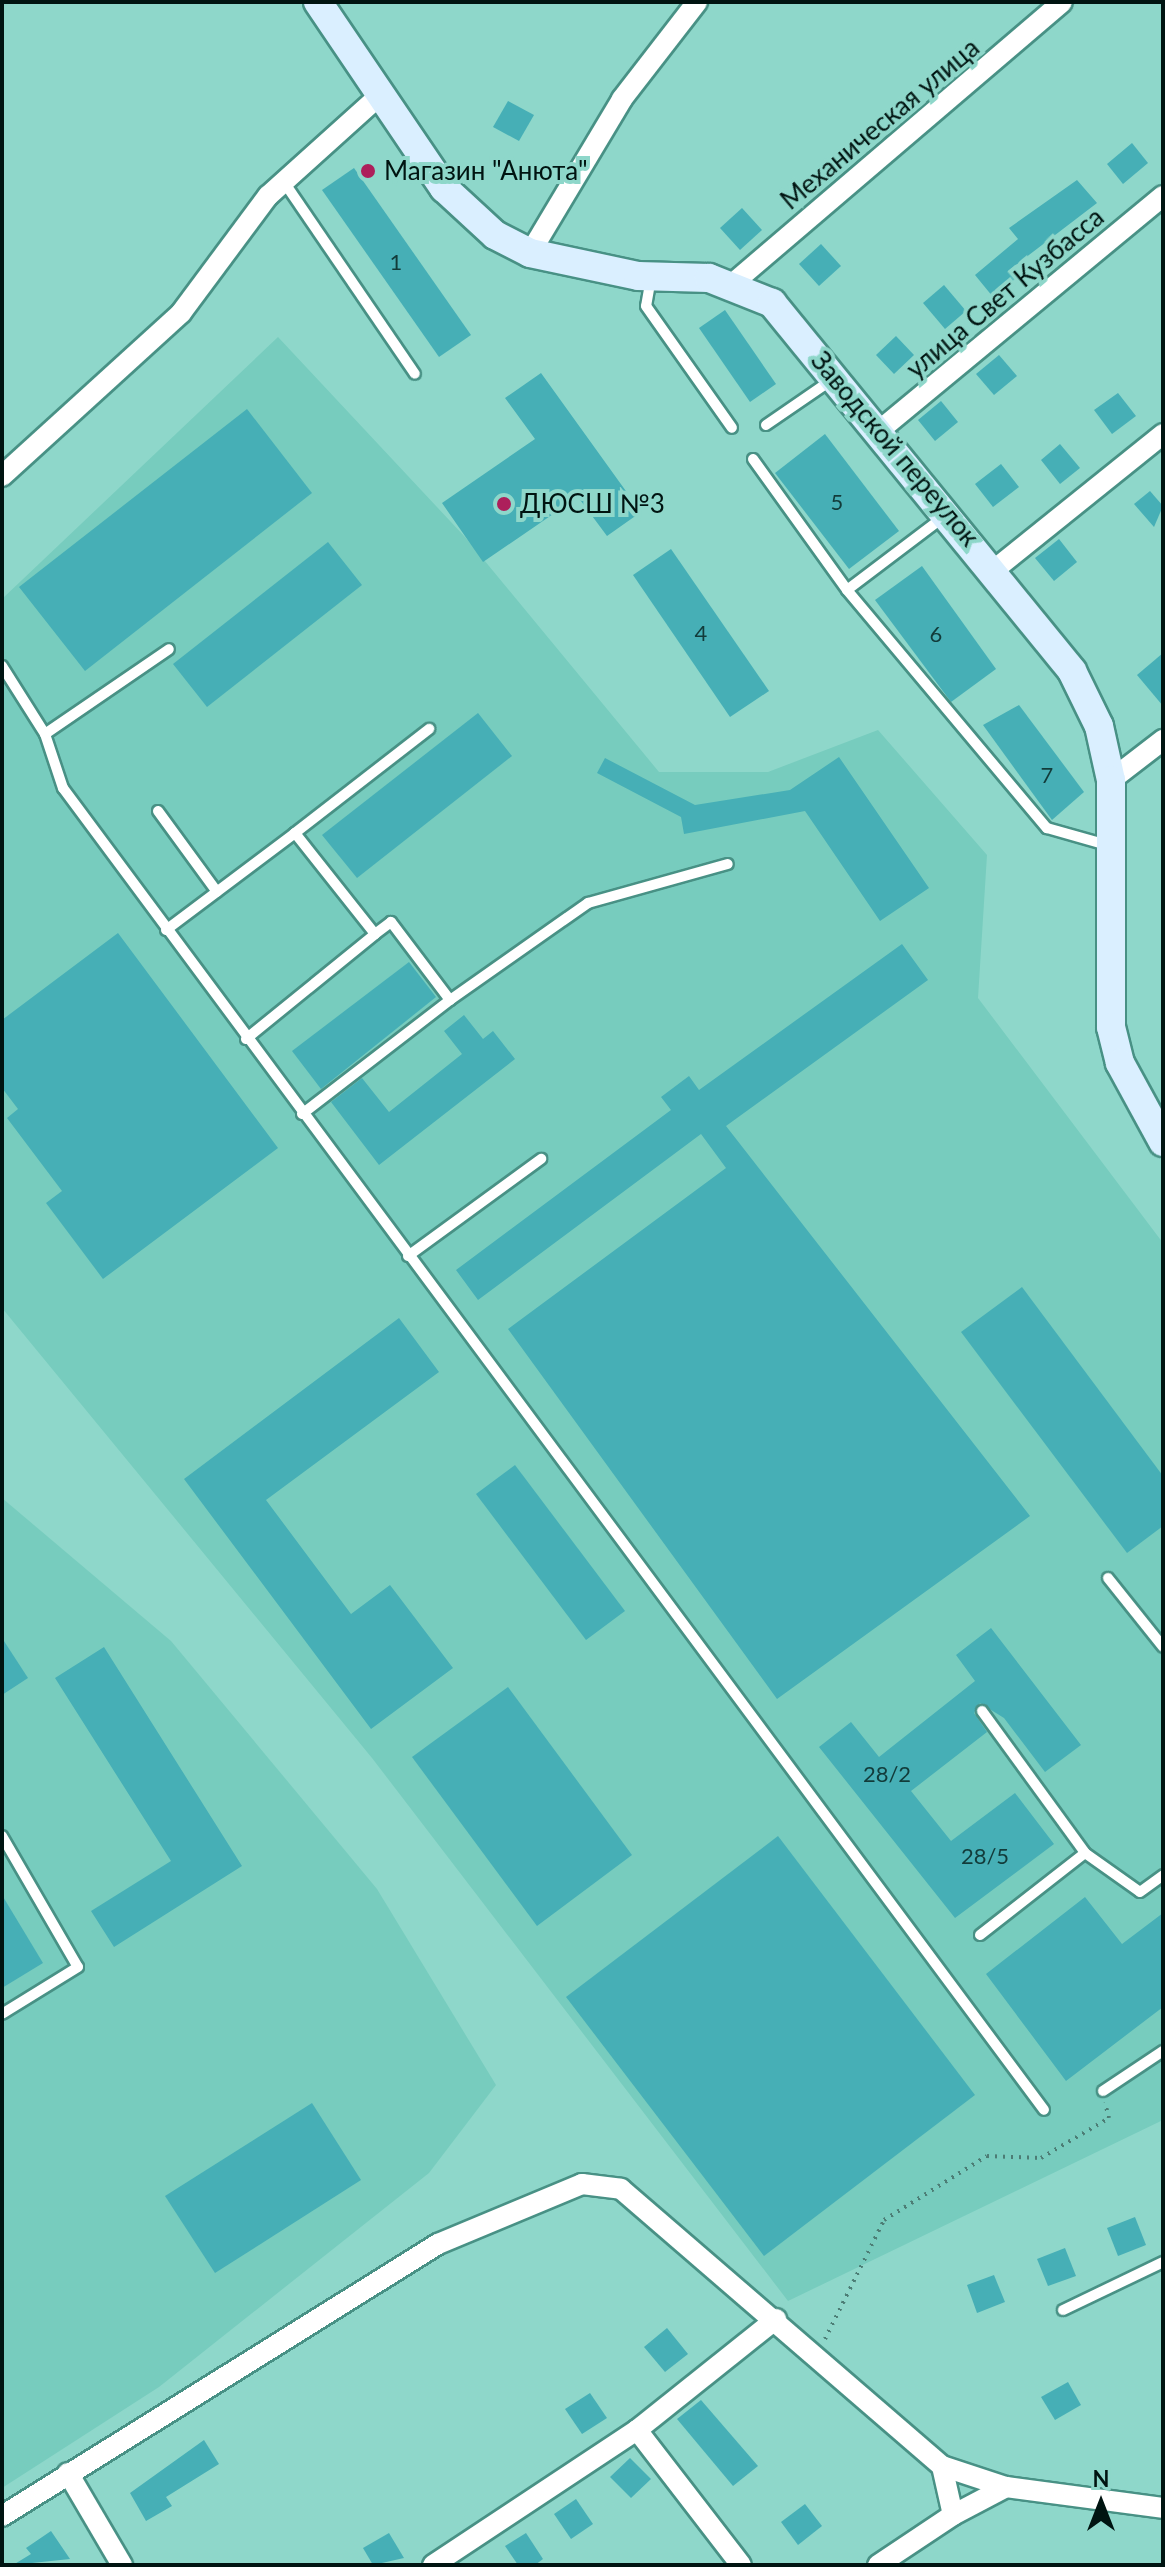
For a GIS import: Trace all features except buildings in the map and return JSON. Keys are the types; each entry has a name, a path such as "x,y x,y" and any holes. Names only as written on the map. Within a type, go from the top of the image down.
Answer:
{"main road":[{"name":"Заводской переулок","path":"318,2 377,98 444,188 495,235 530,253 651,276 731,285 772,303 950,513 1072,671 1099,726 1111,780 1111,1027 1120,1063 1163,1142"}],"street":[{"path":"530,253 622,99 697,2"},
{"name":"Механическая улица","path":"731,285 1062,2"},
{"path":"2,476 181,313 284,182 377,98"},
{"name":"улица Свет Кузбасса","path":"880,430 1163,196"},
{"path":"994,570 1163,434"},
{"path":"1111,780 1159,753"},
{"path":"2,2516 438,2244 582,2184 621,2189 776,2319 942,2466 1006,2487 1163,2508"},
{"path":"433,2565 637,2430 776,2319"},
{"path":"637,2430 741,2565"},
{"path":"942,2466 953,2515"},
{"path":"68,2473 122,2565"},
{"path":"878,2565 953,2515 1006,2487"}],"lane":[{"path":"284,182 415,374"},
{"path":"651,276 646,306 732,428"},
{"path":"766,425 836,377"},
{"path":"753,459 847,590 1047,828 1113,846"},
{"path":"847,590 950,513"},
{"path":"45,734 169,649"},
{"path":"2,666 45,734 63,788 246,1039 1044,2110"},
{"path":"166,930 429,729"},
{"path":"158,811 217,892"},
{"path":"295,833 375,934"},
{"path":"302,1114 450,1000 588,903 728,864"},
{"path":"246,1039 391,922 450,1000"},
{"path":"408,1256 541,1159"},
{"path":"1108,1578 1163,1647"},
{"path":"982,1711 1085,1853 1140,1892 1163,1875"},
{"path":"2,1836 78,1967 2,2014"},
{"path":"980,1935 1085,1853"},
{"path":"1103,2091 1163,2051"},
{"path":"1063,2310 1163,2262"}],"path":[{"path":"816,2355 884,2220 987,2156 1041,2158 1109,2118 1103,2091"}],"shaded area":[{"path":"278,337 465,537 659,772 768,772 878,730 987,855 978,998 1163,1243 1163,2120 788,2301 372,1758 2,1308 2,599"},
{"path":"2,1498 171,1641 377,1889 496,2085 429,2173 159,2387 2,2488"}],"place":[{"name":"Магазин \"Анюта\"","path":"368,171"},
{"name":"ДЮСШ №3","path":"504,504"}]}
